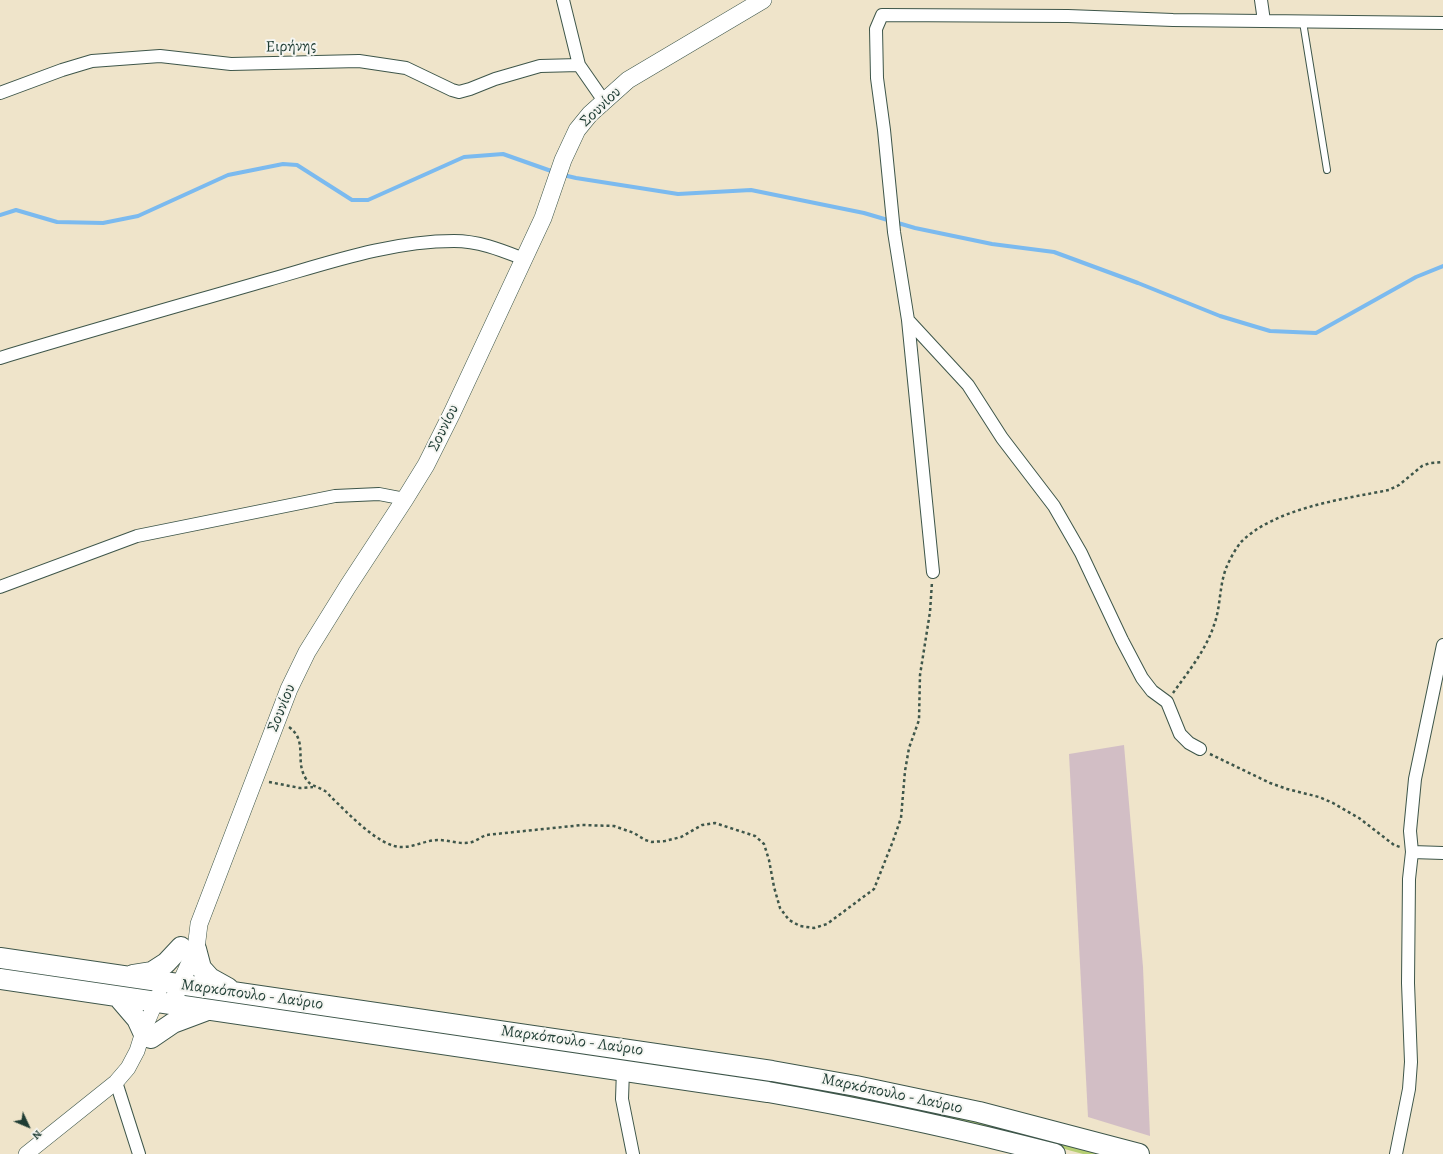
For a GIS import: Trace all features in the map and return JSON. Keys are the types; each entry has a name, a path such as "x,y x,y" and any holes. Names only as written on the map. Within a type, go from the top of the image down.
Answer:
{"highway":[{"path":"121,976 152,972 188,948 201,968 210,978 221,986 235,992"},
{"name":"Μαρκόπουλο - Λαύριο","path":"0,958 772,1071 856,1086 979,1112 1139,1154"},
{"name":"Μαρκόπουλο - Λαύριο","path":"0,979 119,998 768,1092 854,1107 976,1133 1055,1154"},
{"path":"119,998 137,1018 143,1040 173,1023 208,1010"}],"main road":[{"name":"Σουνίου","path":"164,1004 199,924 289,689 307,652 426,465 452,413 543,218 563,160 577,130 590,114 628,80 763,0"}],"street":[{"path":"563,0 579,65 604,101"},
{"path":"1261,0 1264,21"},
{"path":"932,572 908,320 894,232 884,130 877,78 876,29 882,15 1068,16 1173,20 1443,23"},
{"name":"Ειρήνης","path":"0,93 62,70 92,61 160,56 231,64 359,62 406,68 459,92 495,79 540,66 579,65"},
{"path":"0,358 94,329 362,254 414,244 455,241 486,244 524,259"},
{"path":"908,320 968,385 1002,438 1054,506 1081,553 1122,640 1142,678 1152,691 1167,702 1180,734 1189,743 1200,750"},
{"path":"0,587 137,536 334,496 379,494 405,499"},
{"path":"1396,1154 1409,1089 1411,1062 1408,983 1409,887 1412,852 1410,831 1415,779 1443,644"},
{"path":"1412,852 1443,853"},
{"path":"26,1154 116,1082 128,1068 164,1004"},
{"path":"623,1070 622,1099 633,1154"},
{"path":"116,1082 139,1154"}],"lane":[{"path":"1302,22 1327,170"}],"path":[{"path":"1167,702 1206,645 1215,624 1219,595 1227,566 1240,543 1256,530 1282,517 1319,504 1389,490 1399,485 1422,466 1430,463 1443,462"},
{"path":"278,718 294,730 300,740 302,769 309,784 324,790 377,838 388,844 400,847 414,846 438,840 449,842 471,842 486,835 582,825 614,826 634,833 645,840 652,842 665,841 681,837 702,825 715,823 755,836 764,844 780,908 789,920 800,926 814,928 827,924 874,889 891,848 901,818 905,770 909,748 919,720 920,675 930,612 932,572"},
{"path":"1200,750 1270,783 1319,797 1333,803 1359,818 1394,845 1412,852"},
{"path":"255,778 300,788 314,787"}],"shaded area":[{"path":"1124,745 1143,967 1150,1136 1088,1117 1069,754"}],"green space":[{"path":"339,1015 809,1085 926,1107 1108,1154 1083,1154 1031,1140 314,1017"}],"waterway":[{"path":"0,215 16,210 57,222 103,223 138,216 228,175 283,164 297,165 352,200 368,200 464,157 503,154 554,172"},
{"path":"563,175 678,194 751,190 864,213 915,228 992,244 1054,252 1138,283 1220,316 1270,331 1316,333 1416,277 1443,266"}]}
